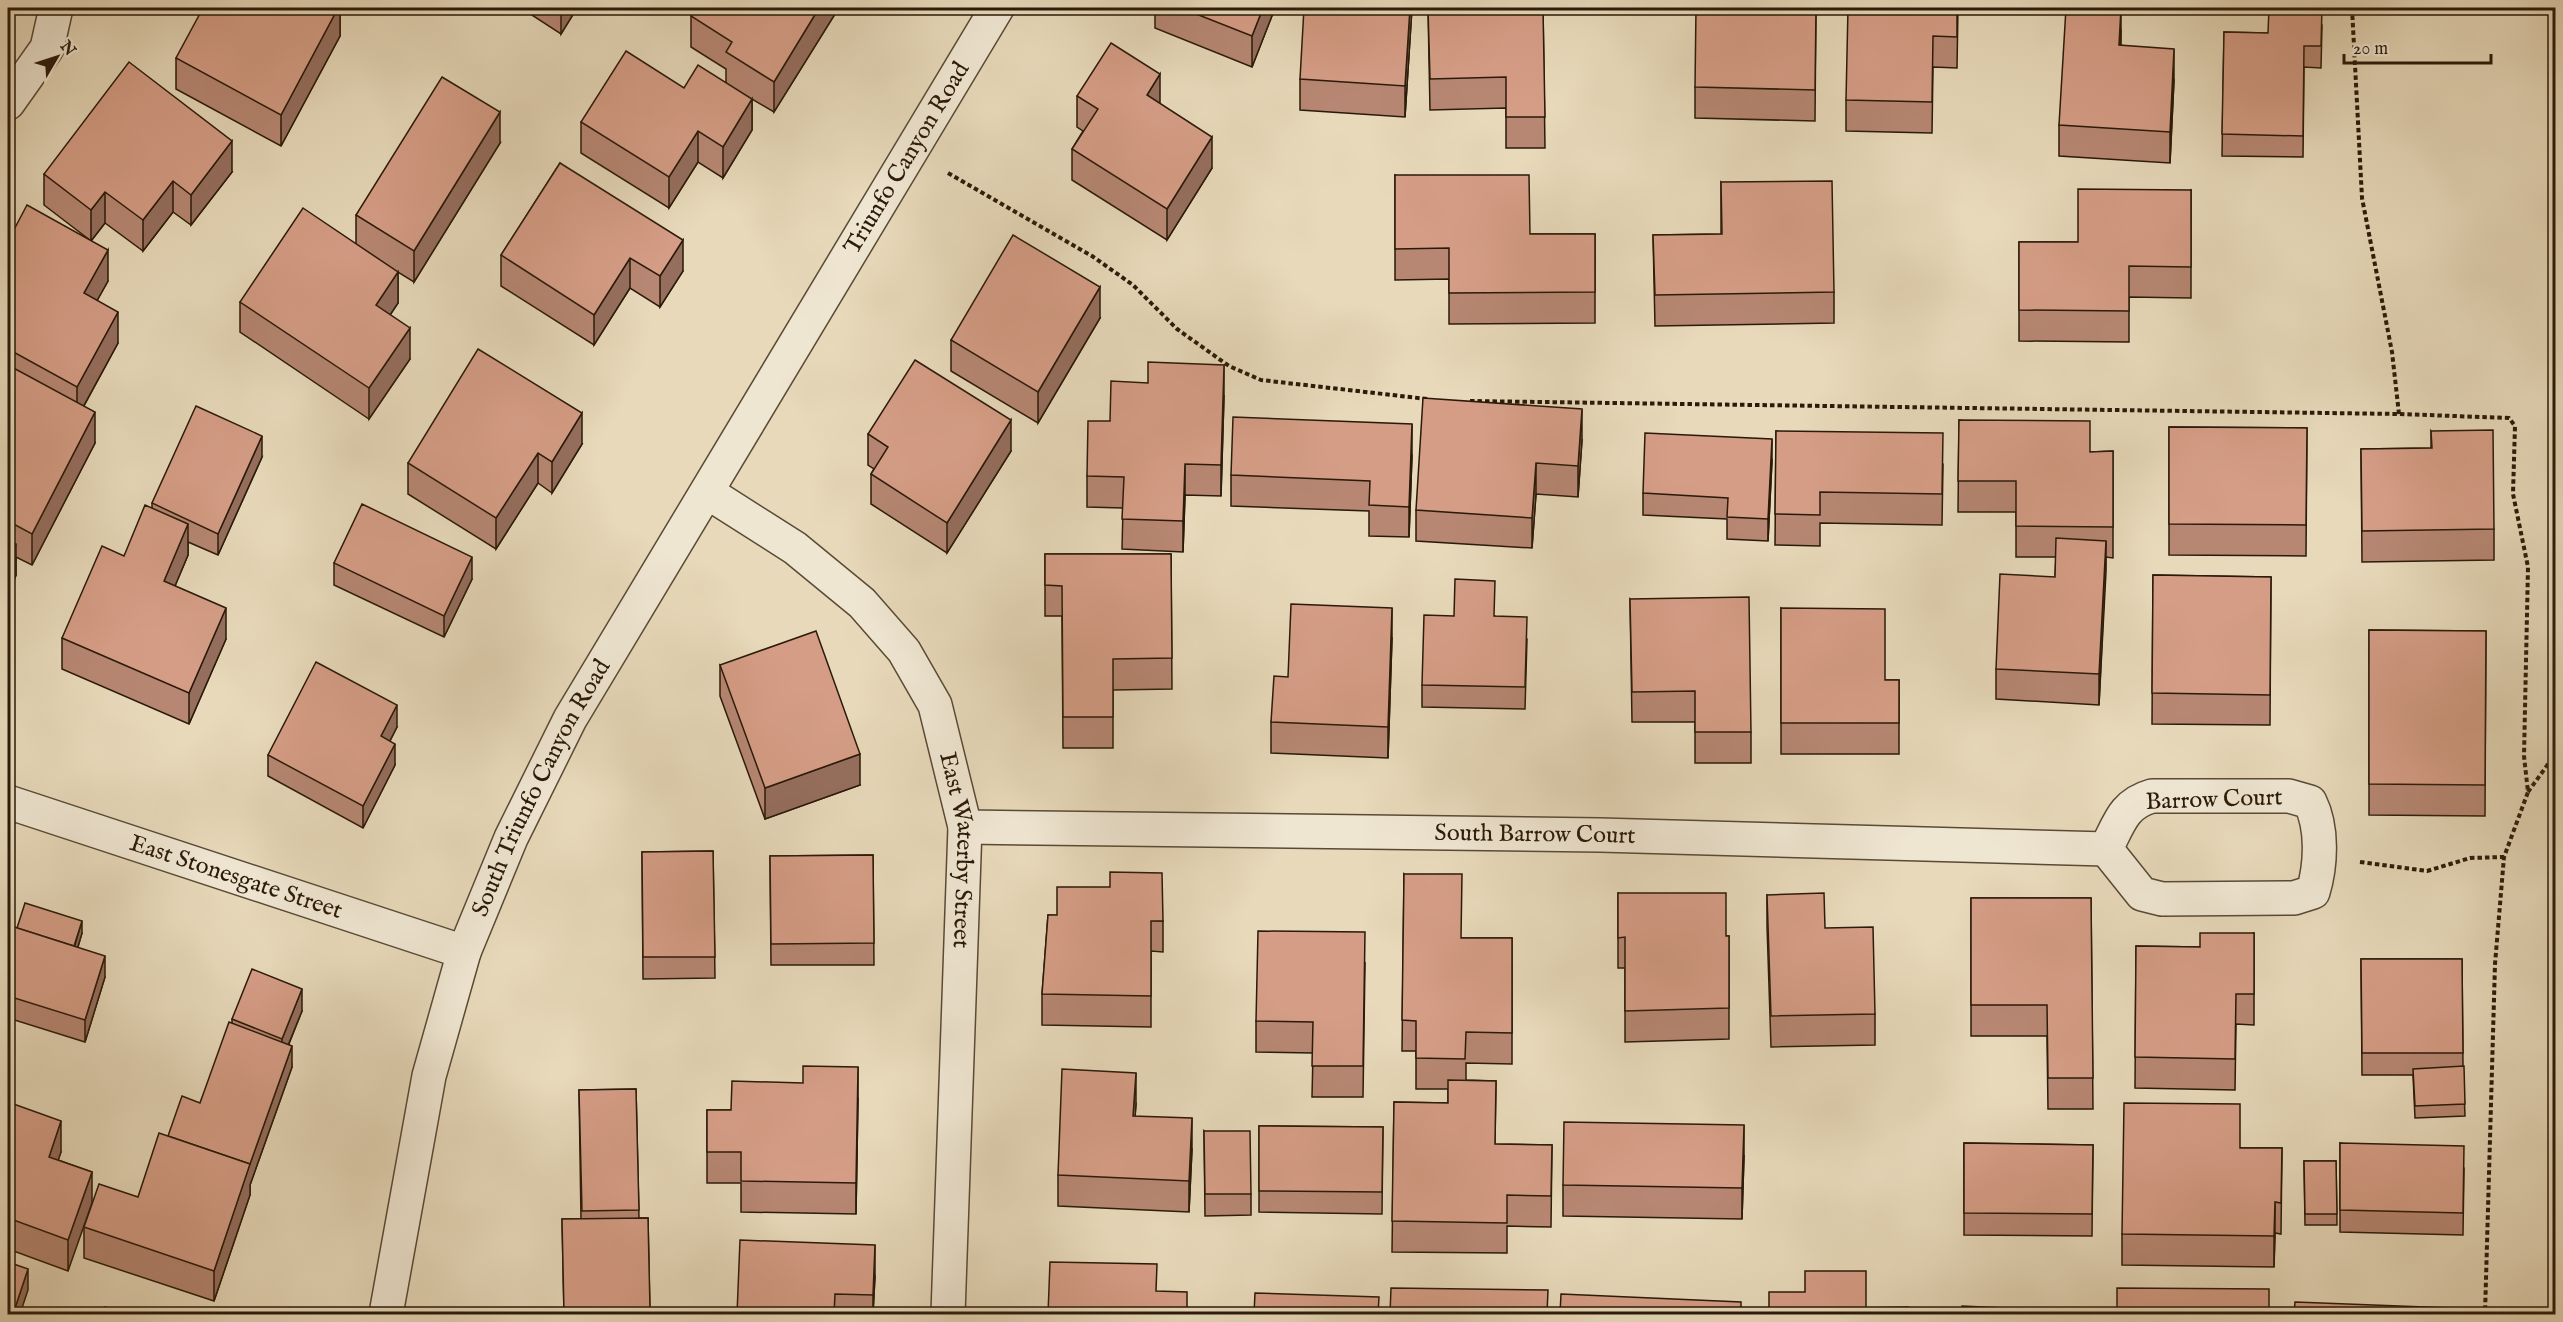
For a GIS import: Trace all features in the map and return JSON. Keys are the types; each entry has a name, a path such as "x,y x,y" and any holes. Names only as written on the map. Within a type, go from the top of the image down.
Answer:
{"street":[{"path":"8,103 47,48 56,8"},
{"name":"Triunfo Canyon Road","path":"816,309 997,8"},
{"name":"South Triunfo Canyon Road","path":"386,1314 429,1076 464,952 511,838 570,719 816,309"},
{"name":"East Waterby Street","path":"707,492 795,548 862,603 904,651 935,705 965,826 948,1314"},
{"name":"Barrow Court","path":"2152,796 2289,796 2310,802 2317,816 2318,849 2318,873 2313,892 2295,898 2163,899 2142,894 2106,849 2127,809 2136,800 2152,796"},
{"name":"East Stonesgate Street","path":"8,802 464,952"},
{"name":"South Barrow Court","path":"965,826 1600,835 2106,849"}],"path":[{"path":"2352,8 2362,198 2392,352 2399,414"},
{"path":"911,152 1092,256 1133,285 1177,329 1229,366 1261,380 1430,399"},
{"path":"1464,401 2399,414 2509,418 2515,426 2513,494 2528,567 2524,756 2528,792"},
{"path":"2485,1314 2495,964 2504,857 2528,792 2556,753"},
{"path":"2318,849 2362,863 2427,872 2470,858 2504,857"}],"building":[{"path":"203,8 338,8 281,115 176,58"},
{"path":"696,8 819,8 774,82 726,52 732,42 691,16"},
{"path":"1181,8 1263,8 1252,36"},
{"path":"1304,8 1410,8 1405,86 1300,79"},
{"path":"1428,8 1543,8 1545,117 1506,117 1506,77 1430,79"},
{"path":"1696,8 1816,8 1815,90 1695,87"},
{"path":"1848,8 1957,8 1957,37 1933,36 1932,102 1846,100"},
{"path":"2066,8 2121,8 2119,45 2174,49 2170,132 2059,125"},
{"path":"2269,8 2322,8 2321,46 2304,46 2303,136 2222,134 2224,32 2268,33"},
{"path":"1111,43 1160,74 1147,95 1212,137 1167,209 1072,149 1098,109 1077,96"},
{"path":"626,51 684,88 698,65 752,99 723,147 698,131 669,177 581,122"},
{"path":"129,62 232,141 191,195 173,181 143,220 105,192 91,210 44,174"},
{"path":"442,77 500,112 414,251 356,215"},
{"path":"560,163 683,240 660,276 630,258 594,315 501,255"},
{"path":"1395,175 1529,175 1530,234 1595,234 1595,292 1449,293 1449,248 1395,249"},
{"path":"1832,181 1834,292 1655,295 1653,235 1722,234 1721,182"},
{"path":"2078,189 2191,190 2191,267 2129,266 2129,311 2019,310 2019,242 2078,242"},
{"path":"27,205 108,250 84,293 118,312 77,387 8,349 8,241"},
{"path":"303,208 398,272 376,305 410,328 369,388 240,302"},
{"path":"1013,235 1100,287 1038,392 951,340"},
{"path":"478,349 582,413 552,462 538,453 496,518 408,463"},
{"path":"915,360 1011,420 947,523 871,474 888,447 868,434"},
{"path":"1148,362 1224,365 1221,465 1185,464 1183,521 1122,519 1124,477 1087,476 1088,421 1110,421 1111,381 1148,383"},
{"path":"8,365 95,412 32,534 8,521"},
{"path":"1423,398 1582,409 1578,466 1536,463 1532,518 1416,510"},
{"path":"196,406 262,436 218,534 152,503"},
{"path":"1233,417 1412,424 1409,507 1369,505 1370,481 1231,475"},
{"path":"1959,420 2090,421 2090,452 2113,451 2113,527 2016,526 2016,481 1958,481"},
{"path":"2169,427 2307,428 2306,525 2169,524"},
{"path":"2493,430 2494,529 2362,531 2361,449 2432,448 2431,431"},
{"path":"1776,431 1943,433 1942,494 1820,492 1820,515 1775,514"},
{"path":"1645,433 1772,439 1768,519 1727,517 1728,498 1643,493"},
{"path":"362,504 472,557 444,616 334,563"},
{"path":"145,505 188,524 164,581 226,608 189,693 62,638 102,546 124,556"},
{"path":"2056,538 2106,541 2099,674 1996,669 2000,574 2055,577"},
{"path":"8,541 16,544 8,565"},
{"path":"1045,554 1171,554 1172,658 1113,659 1113,717 1063,717 1062,586 1045,585"},
{"path":"2153,575 2271,577 2270,695 2152,693"},
{"path":"1455,579 1495,581 1494,616 1527,617 1525,687 1422,685 1424,615 1454,616"},
{"path":"1749,597 1751,732 1695,732 1695,691 1632,692 1630,599"},
{"path":"1291,604 1392,608 1388,727 1271,722 1274,676 1288,677"},
{"path":"1781,608 1885,609 1885,680 1899,680 1899,723 1781,723"},
{"path":"2369,630 2486,631 2485,785 2369,784"},
{"path":"816,631 860,754 765,788 720,665"},
{"path":"316,662 397,705 381,736 395,744 363,806 268,755"},
{"path":"713,851 715,957 643,957 642,852"},
{"path":"873,855 874,943 771,944 770,856"},
{"path":"1110,872 1162,873 1163,921 1151,921 1151,996 1042,994 1048,915 1057,915 1057,887 1110,887"},
{"path":"1404,874 1462,874 1461,938 1512,938 1512,1033 1466,1032 1465,1059 1416,1058 1416,1021 1402,1020"},
{"path":"1618,893 1726,893 1726,936 1729,936 1729,1008 1625,1011 1625,937 1618,938"},
{"path":"1824,893 1825,928 1873,927 1875,1014 1771,1016 1767,895"},
{"path":"1971,898 2091,898 2093,1078 2048,1078 2047,1005 1971,1005"},
{"path":"25,903 82,921 74,946 17,928"},
{"path":"8,925 105,956 85,1020 8,996"},
{"path":"1258,931 1365,932 1363,1066 1312,1066 1313,1022 1256,1021"},
{"path":"2200,933 2254,933 2254,994 2236,994 2235,1059 2135,1057 2136,946 2200,947"},
{"path":"2361,959 2462,959 2463,1053 2362,1053"},
{"path":"252,969 302,989 282,1039 232,1019"},
{"path":"229,1022 292,1046 250,1164 168,1136 182,1096 200,1103"},
{"path":"803,1066 858,1067 856,1183 741,1181 741,1152 707,1152 707,1110 731,1110 732,1081 803,1083"},
{"path":"2464,1066 2465,1104 2415,1106 2413,1069"},
{"path":"1062,1069 1136,1073 1133,1116 1192,1118 1189,1181 1058,1175"},
{"path":"1448,1080 1496,1081 1495,1144 1552,1145 1551,1196 1507,1195 1507,1223 1392,1221 1394,1102 1448,1103"},
{"path":"636,1089 639,1210 582,1211 579,1090"},
{"path":"8,1102 61,1121 49,1157 92,1172 68,1240 8,1218"},
{"path":"2124,1103 2240,1104 2240,1148 2282,1148 2281,1203 2275,1202 2274,1236 2122,1234"},
{"path":"1564,1122 1744,1125 1742,1188 1563,1185"},
{"path":"1259,1126 1383,1127 1382,1192 1259,1191"},
{"path":"1204,1131 1250,1131 1251,1194 1205,1194"},
{"path":"159,1133 250,1164 214,1271 84,1227 99,1184 138,1197"},
{"path":"1964,1143 2093,1145 2092,1214 1964,1213"},
{"path":"2340,1143 2464,1146 2463,1213 2340,1210"},
{"path":"2304,1161 2336,1161 2337,1214 2305,1214"},
{"path":"648,1218 650,1309 633,1309 633,1314 564,1314 562,1219"},
{"path":"740,1240 875,1245 873,1295 835,1294 834,1314 737,1314"},
{"path":"8,1262 28,1269 13,1314 8,1314"},
{"path":"1050,1262 1157,1264 1156,1291 1187,1292 1187,1314 1048,1314"},
{"path":"1805,1271 1866,1271 1866,1308 1908,1307 1908,1314 1769,1314 1769,1292 1805,1292"},
{"path":"1391,1288 1548,1290 1547,1314 1390,1314"},
{"path":"2117,1288 2269,1289 2269,1314 2117,1314"},
{"path":"1255,1293 1379,1297 1378,1314 1254,1314"},
{"path":"1561,1294 1741,1302 1741,1314 1560,1314"},
{"path":"2295,1302 2451,1308 2451,1314 2294,1314"},
{"path":"1962,1306 2091,1312 2091,1314 1961,1314"},
{"path":"105,1307 128,1314 103,1314"},
{"path":"1200,1309 1245,1310 1245,1314 1200,1314"}]}
